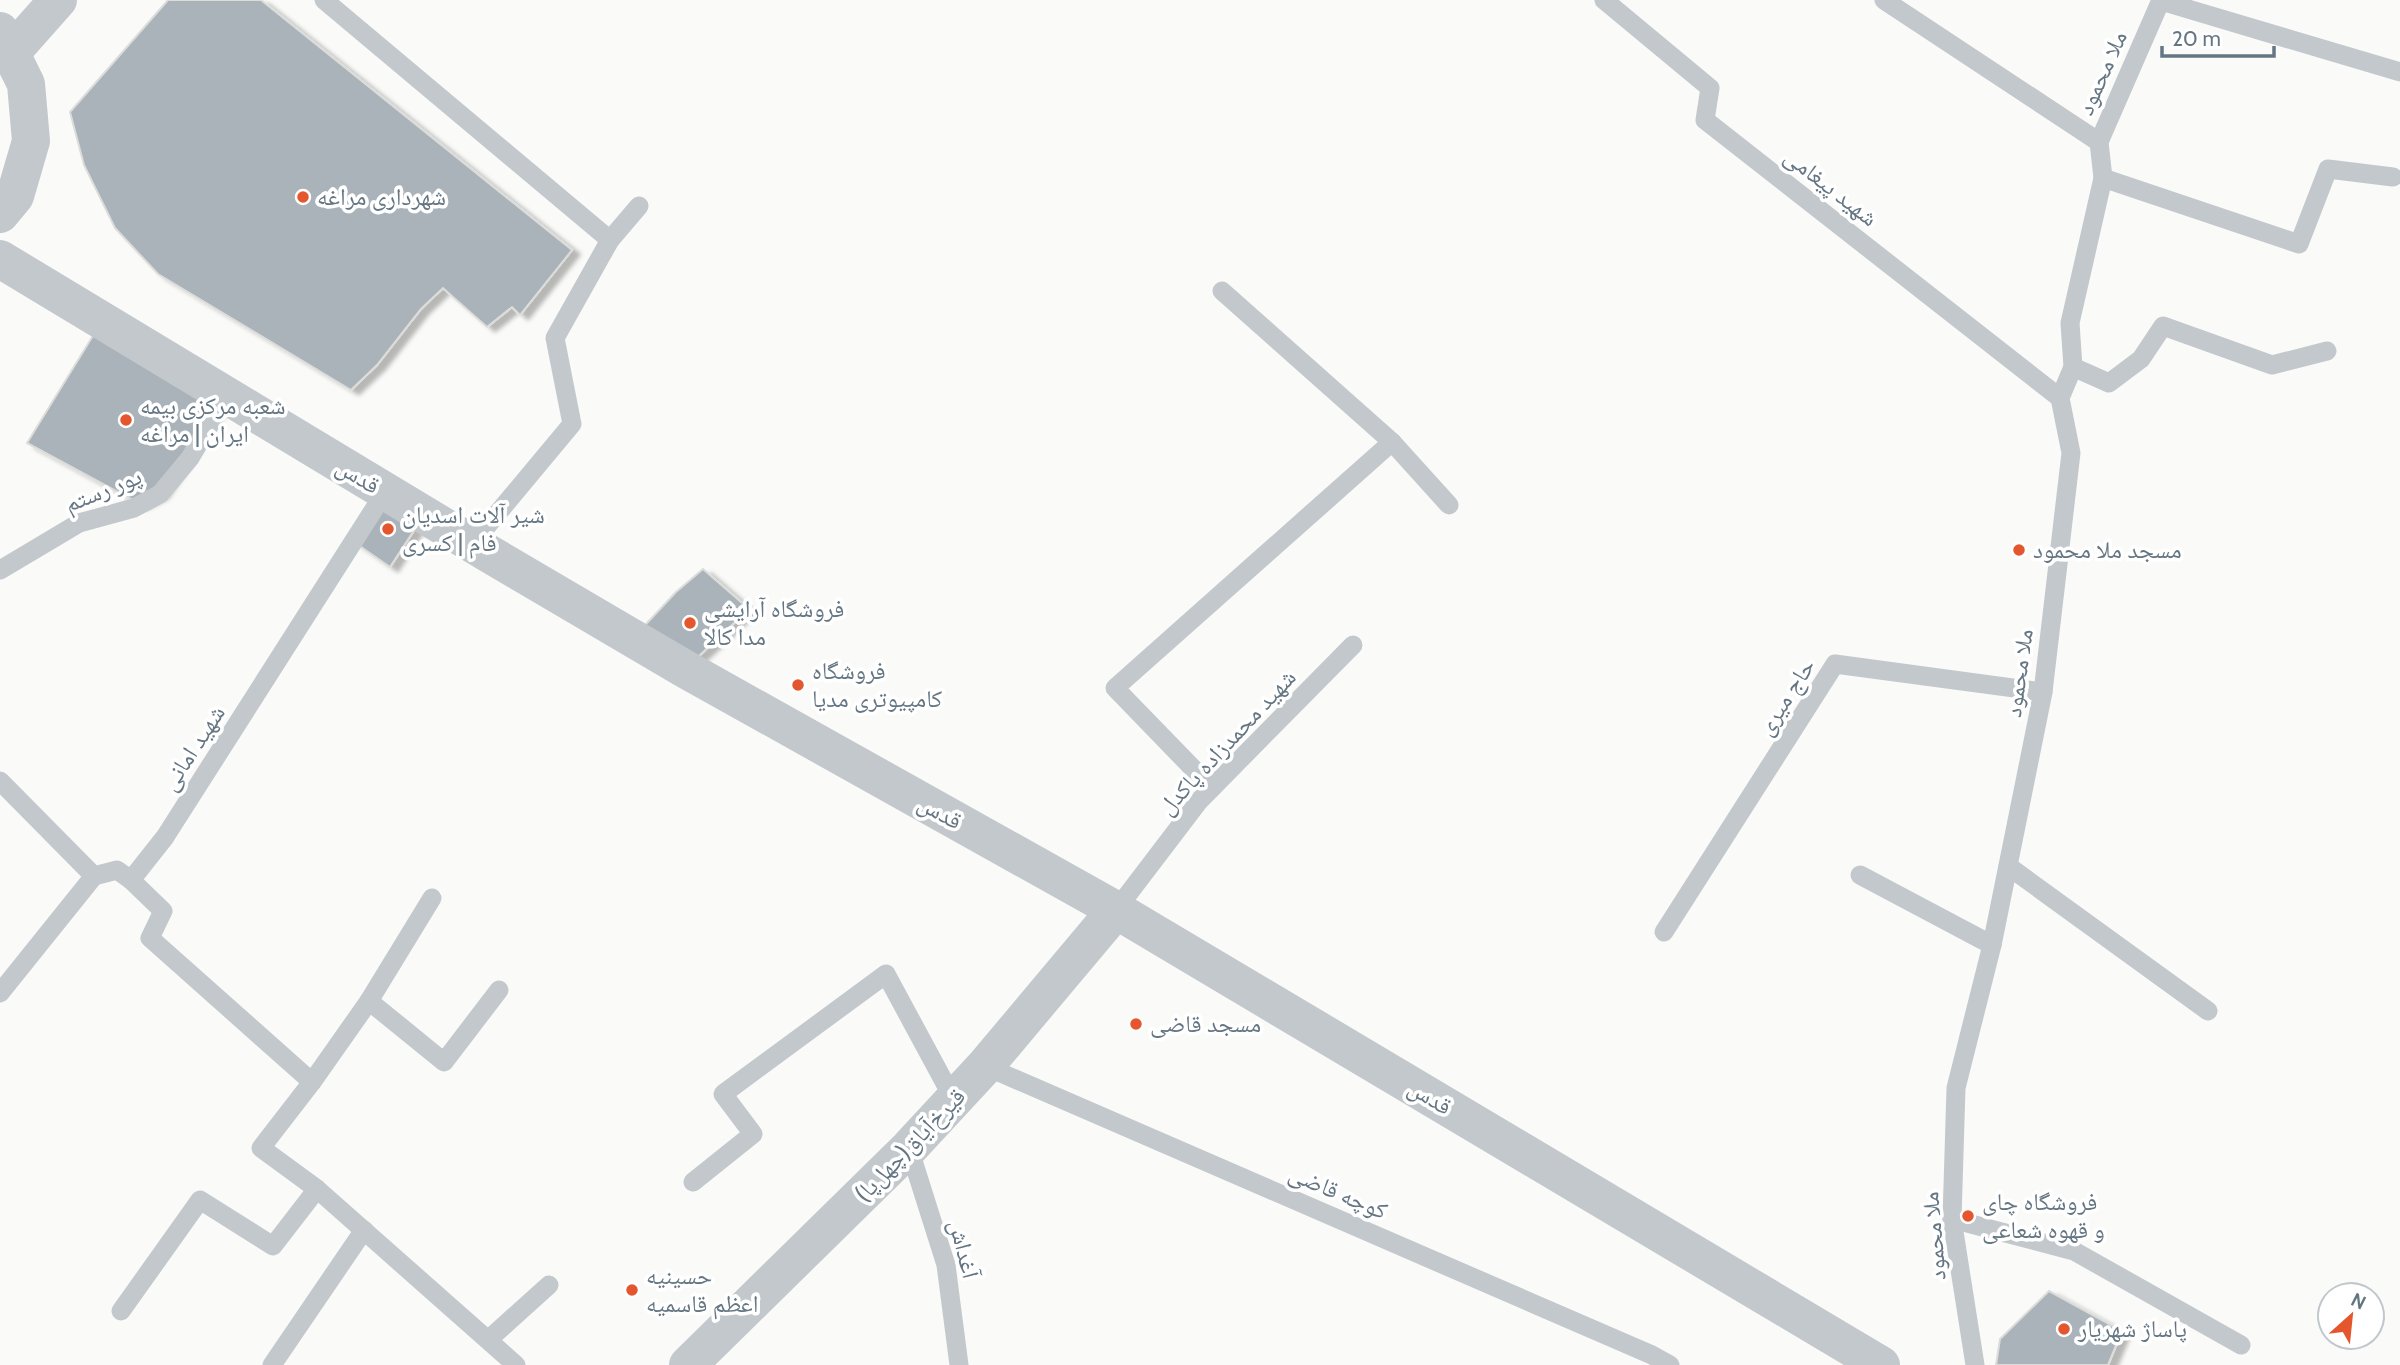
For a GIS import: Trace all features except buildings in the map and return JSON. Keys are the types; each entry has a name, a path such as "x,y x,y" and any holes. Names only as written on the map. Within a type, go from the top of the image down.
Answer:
{"street":[{"path":"0,8 8,0"},
{"path":"0,214 15,196 31,141 26,84 6,42 58,0"},
{"name":"قدس","path":"0,259 472,544 685,669 1116,910 1881,1365"},
{"name":"قیرخ‌آیاق(چهل‌پا)","path":"688,1365 909,1148 985,1066 1116,910"}],"lane":[{"path":"324,0 610,240"},
{"name":"شهید پیغامی","path":"1604,0 1710,88 1706,120 2060,398"},
{"path":"1884,0 2099,142"},
{"path":"2161,0 2400,72"},
{"name":"ملا محمود","path":"1975,1365 1952,1219 1956,1088 1992,945 2043,692 2071,453 2060,398 2073,367 2070,324 2104,178 2099,142 2161,0"},
{"path":"2104,178 2299,244 2328,169 2393,177"},
{"path":"472,544 572,424 555,338 610,240 639,206"},
{"path":"1222,290 1392,442 1449,505"},
{"path":"2073,367 2109,383 2141,359 2163,326 2272,365 2327,351"},
{"name":"پور رستم","path":"0,570 79,523 134,508 160,494 190,458 226,397"},
{"path":"1212,788 1115,688 1392,442"},
{"name":"شهید امانی","path":"131,880 165,837 385,492"},
{"name":"شهید محمدزاده پاکدل","path":"1116,910 1199,801 1353,645"},
{"name":"حاج میری","path":"1664,932 1835,664 2043,692"},
{"path":"0,781 94,876"},
{"path":"2008,866 2208,1011"},
{"path":"0,993 94,876 117,870 163,911 150,938 312,1082"},
{"path":"1860,875 1992,945"},
{"path":"432,898 369,1001 261,1148 317,1189 516,1365"},
{"path":"693,1182 753,1134 723,1094 886,974 954,1100"},
{"path":"369,1001 444,1062 499,990"},
{"name":"کوچه قاضی","path":"985,1066 1614,1338 1670,1365"},
{"name":"آغداش","path":"909,1148 946,1265 959,1365"},
{"path":"121,1311 200,1200 273,1246 317,1189"},
{"path":"1952,1219 2074,1251 2241,1345"},
{"path":"272,1365 364,1230"},
{"path":"488,1340 549,1285"}],"place":[{"name":"شهرداری مراغه","path":"303,197"},
{"name":"شعبه مرکزی بیمه ایران | مراغه","path":"126,420"},
{"name":"شیر آلات اسدیان فام | کسری","path":"388,529"},
{"name":"مسجد ملا محمود","path":"2019,550"},
{"name":"فروشگاه آرایشی مدا کالا","path":"690,623"},
{"name":"فروشگاه کامپیوتری مدیا","path":"798,685"},
{"name":"مسجد قاضی","path":"1136,1024"},
{"name":"فروشگاه چای و قهوه شعاعی","path":"1968,1216"},
{"name":"حسینیه اعظم قاسمیه","path":"632,1290"},
{"name":"پاساژ شهریار","path":"2064,1329"}]}
